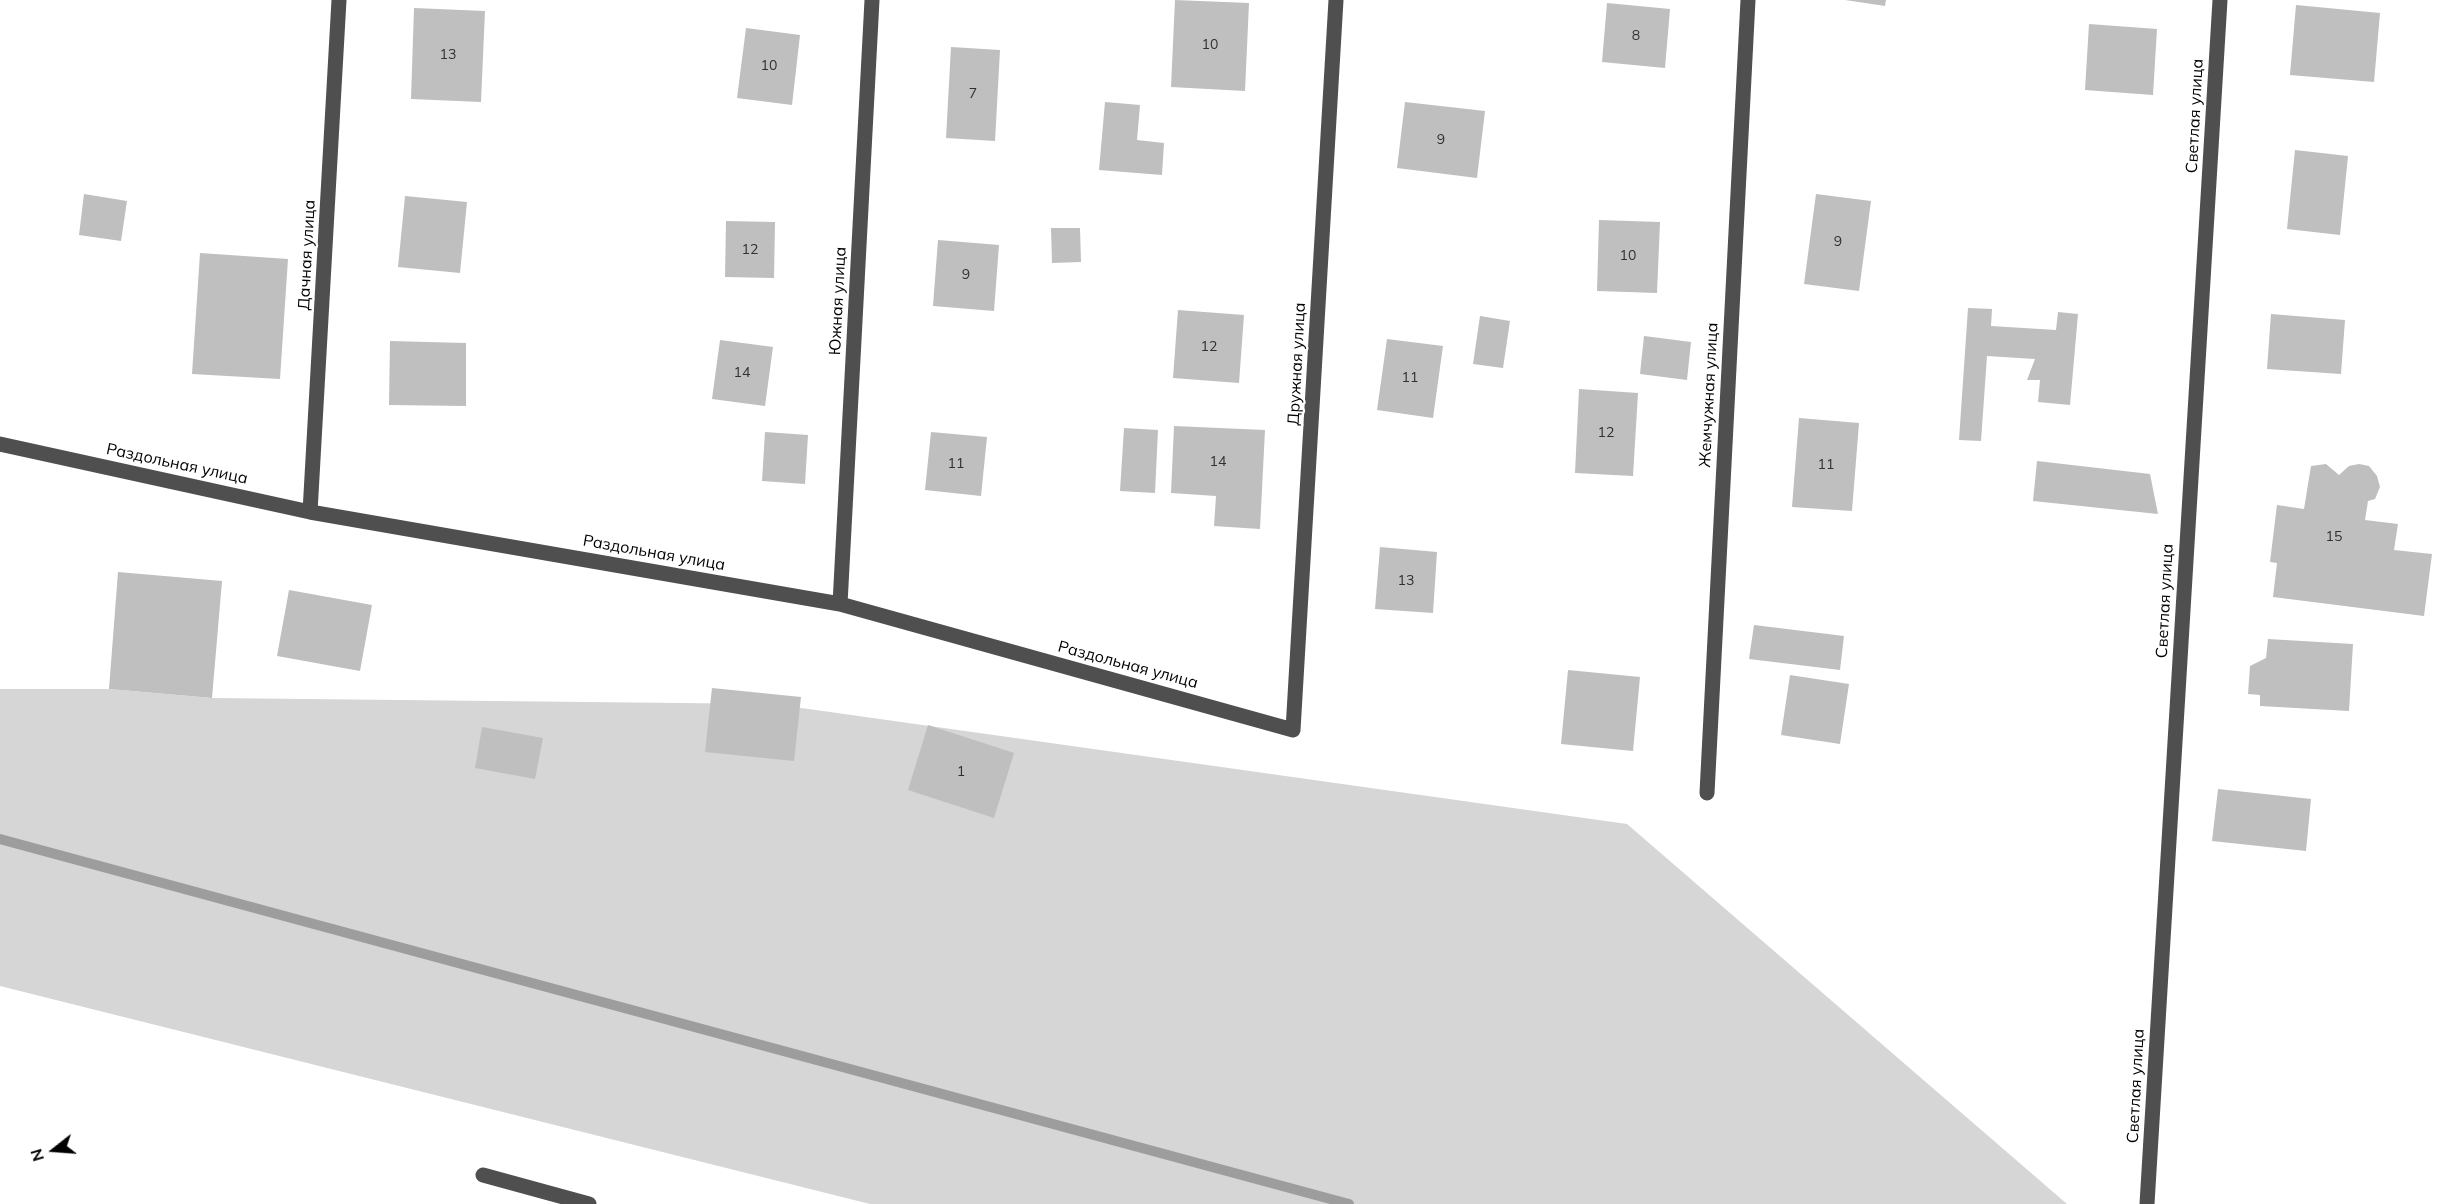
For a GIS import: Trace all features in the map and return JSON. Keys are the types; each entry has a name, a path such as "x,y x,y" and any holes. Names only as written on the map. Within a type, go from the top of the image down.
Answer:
{"street":[{"name":"Дачная улица","path":"310,512 339,0"},
{"name":"Южная улица","path":"840,604 872,0"},
{"name":"Дружная улица","path":"1293,730 1336,0"},
{"name":"Жемчужная улица","path":"1707,793 1748,0"},
{"name":"Светлая улица","path":"2147,1204 2220,0"},
{"name":"Раздольная улица","path":"0,444 310,512 840,604 1293,730"},
{"path":"483,1175 588,1204"}],"shaded area":[{"path":"0,689 109,689 212,698 773,704 1627,824 2067,1204 870,1204 0,986"}],"building":[{"path":"1175,0 1249,3 1245,91 1171,87"},
{"path":"1845,0 1886,0 1885,6"},
{"path":"1607,3 1670,9 1665,68 1602,62"},
{"path":"2296,5 2380,13 2374,82 2290,75"},
{"path":"414,8 485,11 481,102 411,99"},
{"path":"2089,24 2157,29 2153,95 2085,90"},
{"path":"746,28 800,35 792,105 737,98"},
{"path":"951,47 1000,50 995,141 946,138"},
{"path":"1105,102 1140,105 1137,140 1164,143 1162,175 1099,170"},
{"path":"1405,102 1485,111 1477,178 1397,168"},
{"path":"2295,150 2348,156 2340,235 2287,229"},
{"path":"84,194 127,201 121,241 79,235"},
{"path":"1816,194 1871,201 1859,291 1804,284"},
{"path":"405,196 467,202 460,273 398,267"},
{"path":"1599,220 1660,222 1657,293 1597,291"},
{"path":"726,221 775,222 774,278 725,277"},
{"path":"1051,228 1080,228 1081,262 1052,263"},
{"path":"938,240 999,245 994,311 933,306"},
{"path":"200,253 288,259 280,379 192,374"},
{"path":"1968,308 1992,309 1991,326 2056,330 2058,312 2078,314 2070,405 2038,402 2040,380 2027,380 2035,359 1987,356 1981,441 1959,440"},
{"path":"1178,310 1244,315 1239,383 1173,378"},
{"path":"2271,314 2345,320 2341,374 2267,369"},
{"path":"1480,316 1510,321 1503,368 1473,364"},
{"path":"1644,336 1691,342 1687,380 1640,374"},
{"path":"1387,339 1443,346 1433,418 1377,410"},
{"path":"720,340 773,347 765,406 712,399"},
{"path":"390,341 466,343 466,406 389,405"},
{"path":"1579,389 1638,393 1633,476 1575,473"},
{"path":"1799,418 1859,423 1852,511 1792,507"},
{"path":"1174,426 1265,430 1260,529 1214,526 1216,496 1171,493"},
{"path":"1124,428 1158,430 1155,493 1120,491"},
{"path":"765,432 808,435 805,484 762,481"},
{"path":"931,432 987,437 981,496 925,490"},
{"path":"2037,461 2150,474 2158,514 2033,501"},
{"path":"2326,464 2339,475 2349,466 2359,464 2369,466 2377,476 2380,487 2375,499 2368,501 2365,520 2398,524 2394,550 2432,554 2424,616 2273,597 2277,563 2270,562 2277,505 2304,509 2311,466"},
{"path":"1380,547 1437,552 1433,613 1375,609"},
{"path":"118,572 222,581 212,698 109,689"},
{"path":"289,590 372,605 360,671 277,656"},
{"path":"1754,625 1844,636 1840,670 1749,659"},
{"path":"2268,639 2353,644 2349,711 2260,706 2260,695 2248,694 2250,666 2266,658"},
{"path":"1568,670 1640,677 1633,751 1561,744"},
{"path":"1790,675 1849,684 1840,744 1781,735"},
{"path":"712,688 801,697 794,761 705,752"},
{"path":"928,725 1014,753 994,818 908,790"},
{"path":"482,727 543,738 535,779 475,768"},
{"path":"2218,789 2311,799 2306,851 2212,841"}],"waterway":[{"path":"0,839 1349,1204"}]}
